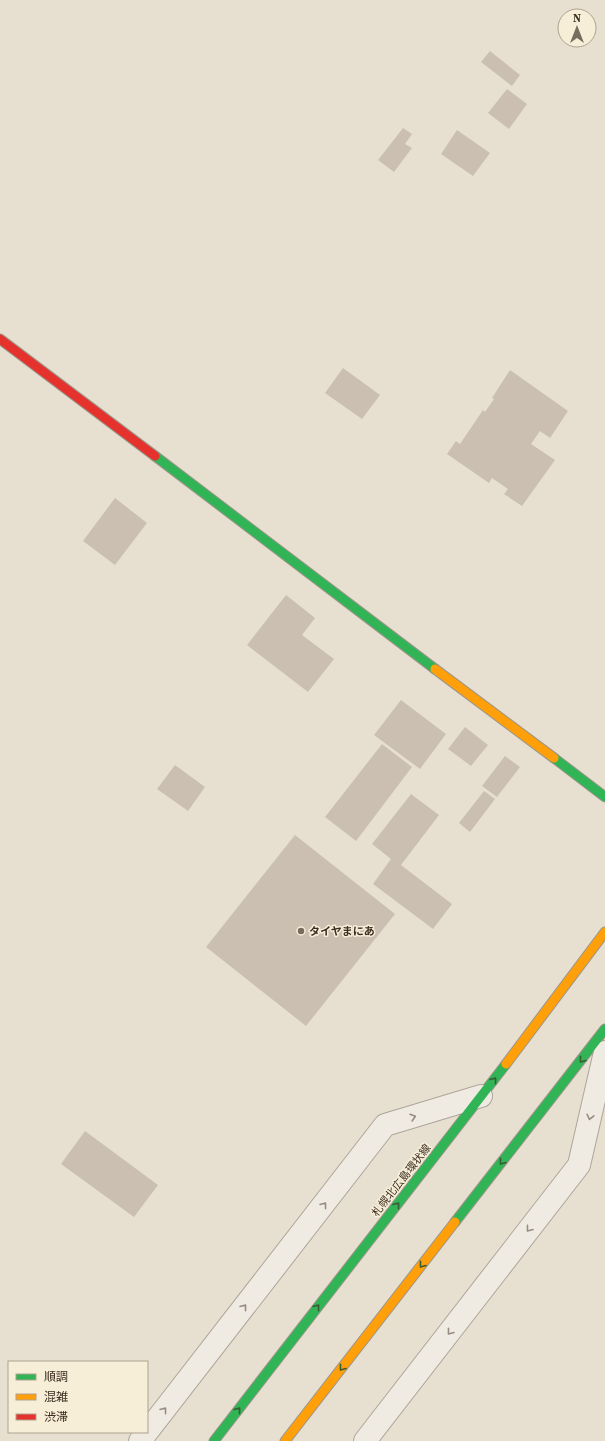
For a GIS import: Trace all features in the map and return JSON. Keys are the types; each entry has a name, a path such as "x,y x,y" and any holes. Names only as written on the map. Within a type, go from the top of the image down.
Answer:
{"main road":[{"path":"0,339 605,797"},
{"name":"札幌北広島環状線","path":"214,1441 543,1016 605,932"},
{"path":"285,1441 605,1029"}],"street":[{"path":"366,1441 579,1165 605,1052"},
{"path":"148,1431 385,1125 481,1096"},
{"path":"140,1441 146,1433"}],"building":[{"path":"490,51 520,75 512,86 481,62"},
{"path":"507,89 527,104 509,129 488,113"},
{"path":"403,128 412,134 405,144 412,148 394,172 378,160"},
{"path":"457,130 490,153 473,176 441,154"},
{"path":"343,368 380,395 362,419 325,393"},
{"path":"510,370 568,411 550,438 540,431 531,444 555,460 522,506 504,494 508,489 492,478 489,483 447,454 456,441 460,444 483,410 485,412"},
{"path":"115,498 147,523 115,565 83,541"},
{"path":"286,595 315,618 302,635 334,659 308,692 247,645"},
{"path":"401,700 446,734 420,769 374,735"},
{"path":"465,727 488,745 471,766 448,749"},
{"path":"382,744 412,767 356,841 325,817"},
{"path":"505,756 520,767 497,797 482,786"},
{"path":"175,765 205,787 188,811 157,789"},
{"path":"484,791 495,799 470,832 459,823"},
{"path":"411,794 439,815 401,865 452,904 433,929 373,884 391,859 372,844"},
{"name":"タイヤまにあ","path":"295,835 395,914 306,1026 206,947"},
{"path":"85,1131 158,1185 134,1217 61,1164"}],"traffic: fast":[{"path":"155,456 435,669"},
{"path":"554,758 605,797"},
{"path":"455,1222 605,1029"},
{"path":"214,1441 506,1064"}],"traffic: slow":[{"path":"435,669 554,758"},
{"path":"506,1064 605,932"},
{"path":"285,1441 455,1222"}],"traffic: jam":[{"path":"0,339 155,456"}],"place":[{"name":"タイヤまにあ","path":"301,931"}]}
